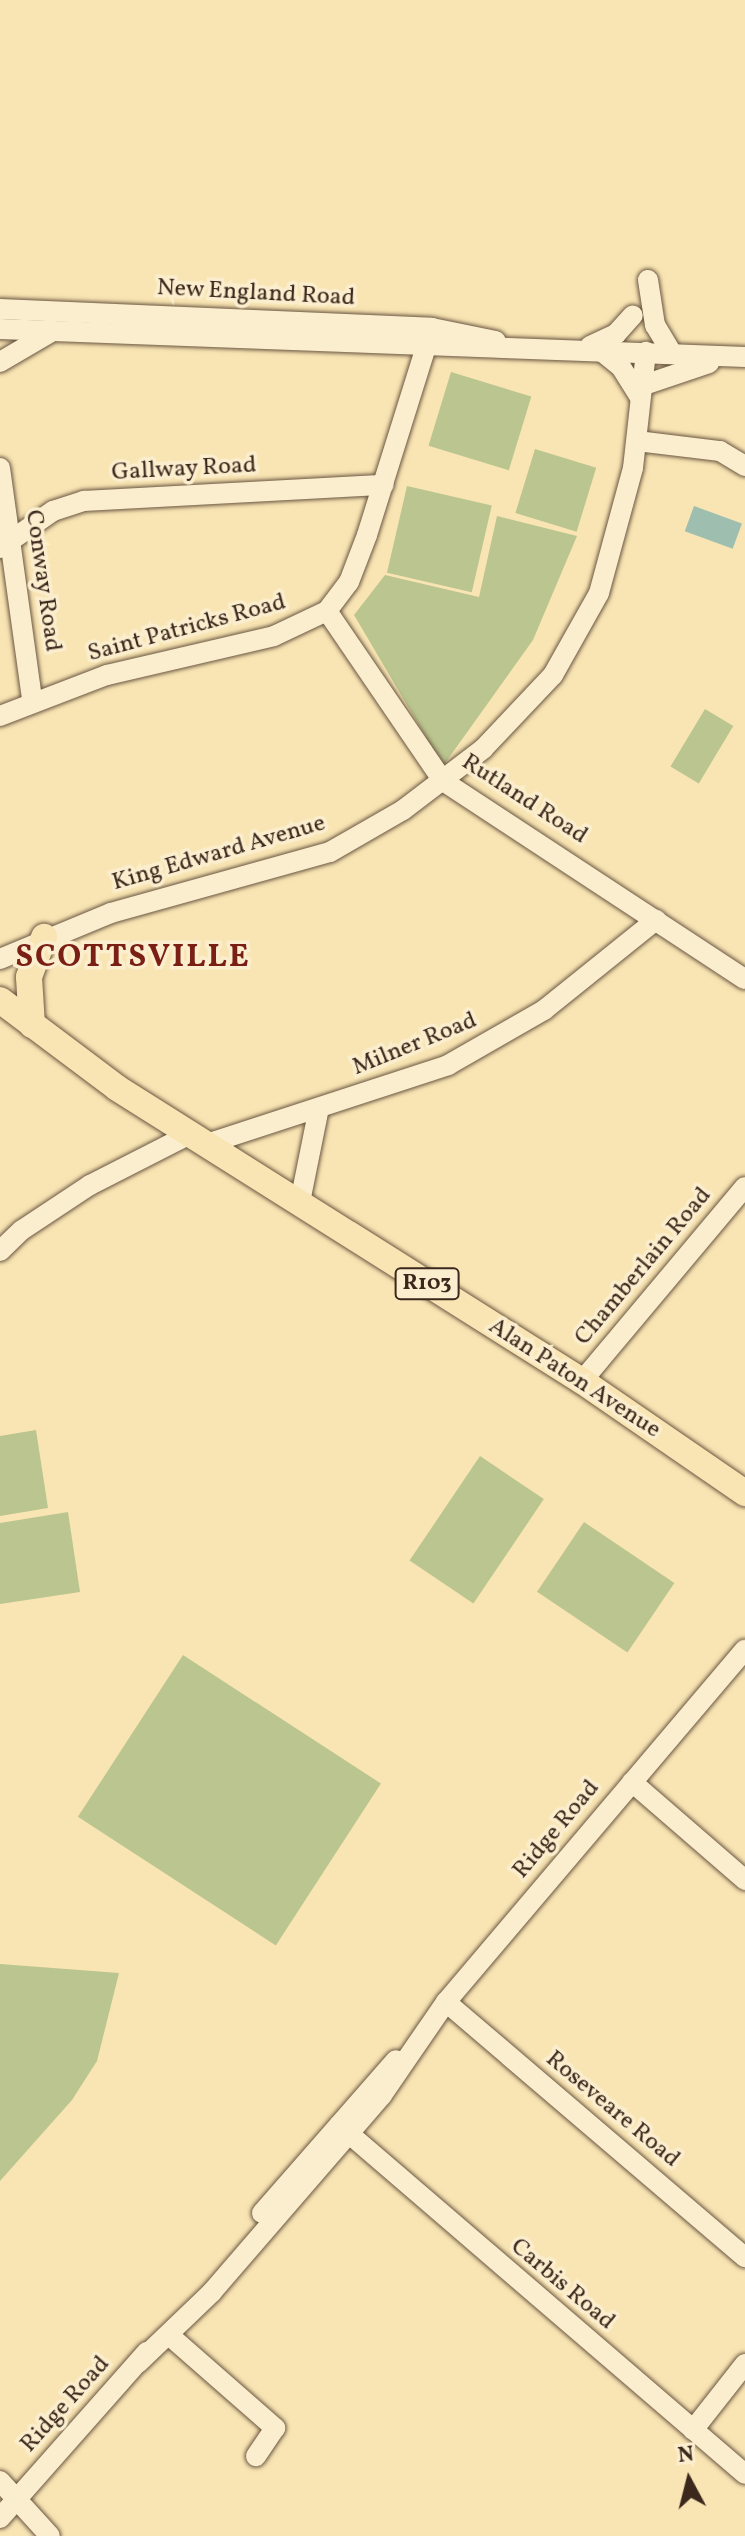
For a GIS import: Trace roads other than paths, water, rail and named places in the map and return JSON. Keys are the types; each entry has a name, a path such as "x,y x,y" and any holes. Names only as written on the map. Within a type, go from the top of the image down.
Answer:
{"main road":[{"path":"32,1025 29,977 44,937"},
{"name":"Alan Paton Avenue","path":"0,1000 117,1088 582,1381 745,1493"},
{"name":"Alan Paton Avenue","path":"0,1017 63,1063 117,1088"}],"street":[{"path":"648,280 655,325 672,353"},
{"name":"New England Road","path":"0,309 600,350 640,370 672,353 745,357"},
{"path":"578,349 616,334 633,315"},
{"name":"New England Road","path":"0,329 430,337"},
{"path":"0,362 54,330"},
{"name":"Saint Patricks Road","path":"0,716 32,700 107,675 274,636 327,611 349,582 384,485 430,337"},
{"path":"600,350 621,367 640,370 684,368 745,357"},
{"name":"King Edward Avenue","path":"0,959 44,937 141,904 330,852 443,781 522,711 574,645 608,567 637,441 640,370"},
{"path":"637,441 720,451 745,466"},
{"name":"Conway Road","path":"0,468 6,544 32,700"},
{"name":"Gallway Road","path":"6,544 53,511 84,501 384,485"},
{"name":"Rutland Road","path":"327,611 443,781 745,979"},
{"name":"Milner Road","path":"0,1251 22,1230 90,1185 199,1139 319,1108 448,1065 495,1041 588,979 656,920"},
{"path":"300,1202 319,1108"},
{"name":"Chamberlain Road","path":"582,1381 745,1187"},
{"name":"Ridge Road","path":"0,2518 343,2128 382,2095 412,2047 446,2002 745,1650"},
{"path":"632,1782 745,1880"},
{"name":"Roseveare Road","path":"446,2002 745,2257"},
{"name":"Ridge Road","path":"138,2363 170,2336 343,2128"},
{"name":"Carbis Road","path":"343,2128 745,2474"},
{"path":"170,2336 275,2428 256,2456"},
{"path":"693,2430 745,2364"},
{"path":"0,2481 18,2497 50,2536"}],"district":[{"name":"SCOTTSVILLE","path":"133,958"}]}
